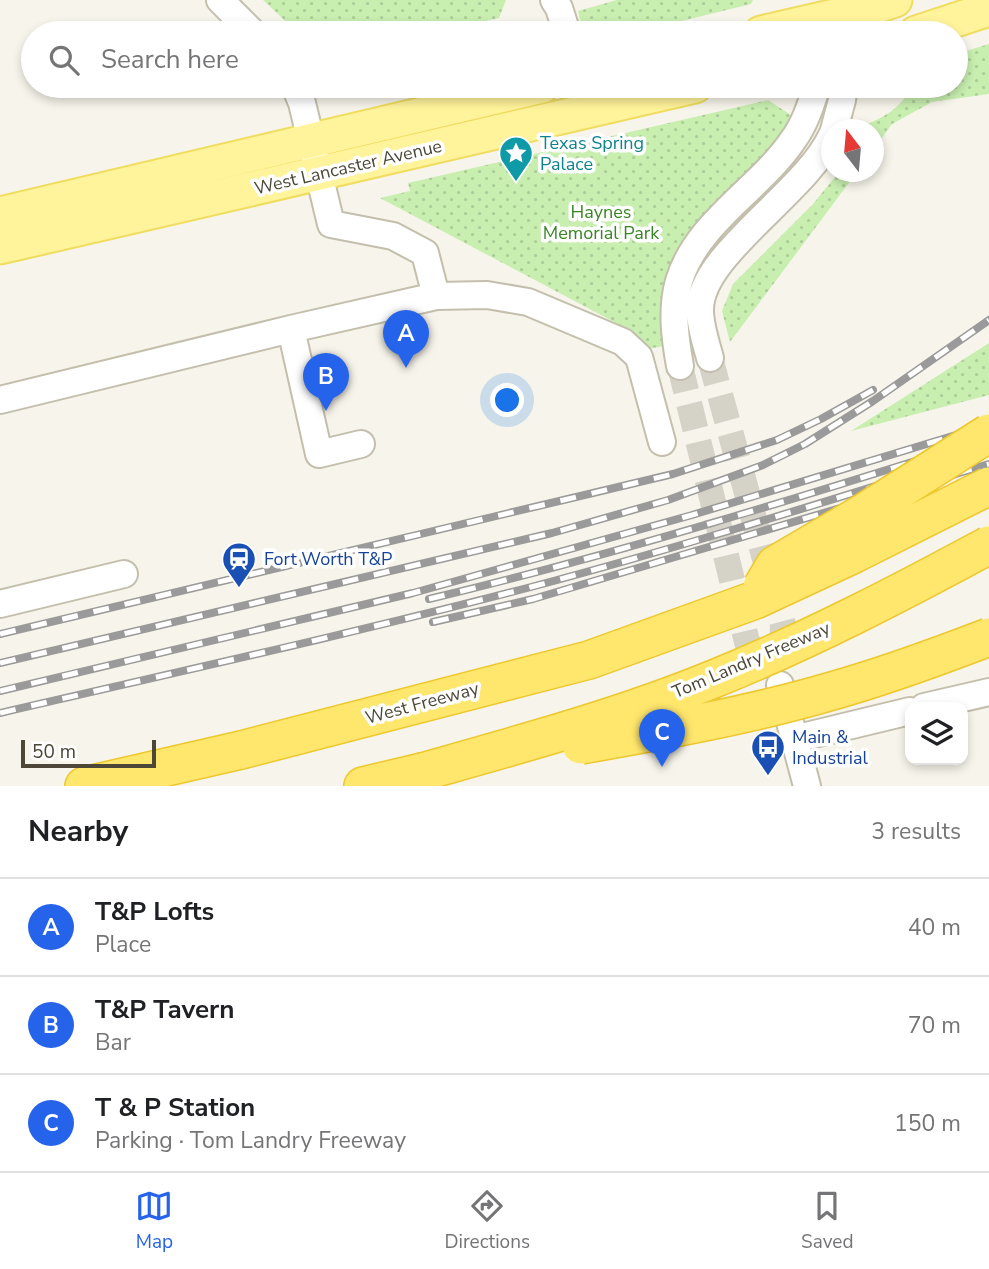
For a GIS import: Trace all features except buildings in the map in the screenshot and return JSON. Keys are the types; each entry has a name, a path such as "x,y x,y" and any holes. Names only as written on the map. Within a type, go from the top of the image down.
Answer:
{"highway":[{"path":"754,600 775,565 989,433"},
{"path":"754,600 854,554 989,486"},
{"name":"Tom Landry Freeway","path":"422,772 587,725 716,678 883,602 989,545"},
{"name":"West Freeway","path":"84,786 241,750 589,660 754,600"},
{"path":"363,786 422,772 693,726 765,709 847,687 989,637"}],"main road":[{"path":"814,21 895,0"},
{"path":"957,21 989,9"},
{"path":"968,21 989,20"},
{"name":"West Lancaster Avenue","path":"0,214 491,98"},
{"name":"West Lancaster Avenue","path":"0,247 644,98"}],"street":[{"path":"220,0 241,21"},
{"path":"554,0 563,21"},
{"path":"300,98 331,224 393,236 425,253 436,296"},
{"path":"680,366 674,316 679,281 689,258 701,240 762,177 794,139 813,98"},
{"path":"837,119 842,98"},
{"path":"709,358 700,310 702,295 708,282 722,260 802,180 821,153"},
{"path":"0,400 291,328 436,296 487,295 528,302 624,342 639,357 662,442"},
{"path":"291,328 319,454 361,444"},
{"path":"0,604 124,574"},
{"path":"780,685 807,786"},
{"path":"946,702 989,692"},
{"path":"794,739 905,712"}],"green space":[{"path":"263,0 506,0 499,18 486,21 285,21"},
{"path":"617,0 753,0 751,4 682,21 580,21 578,11"},
{"path":"989,44 989,94 968,97 968,50"},
{"path":"904,98 960,98 932,102 892,124 884,135 884,119 878,119 892,111"},
{"name":"Haynes Memorial Park","path":"768,100 794,117 777,144 696,225 674,261 664,346 647,349 633,332 380,198 410,191 408,183"},
{"path":"831,182 850,182 730,342 722,311 733,284 813,204"},
{"path":"989,343 989,395 851,431"}],"tunnel":[{"path":"710,358 783,625 782,662"},
{"path":"680,366 747,642 771,673"}],"railway":[{"path":"0,663 552,533 668,500 763,465 805,444 873,401 989,320"},
{"path":"0,634 673,474 777,440 873,390"},
{"path":"0,691 413,593 692,515 989,425"},
{"path":"429,599 640,544 989,438"},
{"path":"0,713 531,587 704,538 989,451"},
{"path":"433,622 533,599 989,464"}],"place":[{"name":"Texas Spring Palace","path":"516,183"},
{"name":"T&P Lofts","path":"406,368"},
{"name":"T&P Tavern","path":"326,411"},
{"name":"Fort Worth T&P","path":"239,589"},
{"name":"T & P Station","path":"662,767"},
{"name":"Main & Industrial","path":"768,777"}]}
